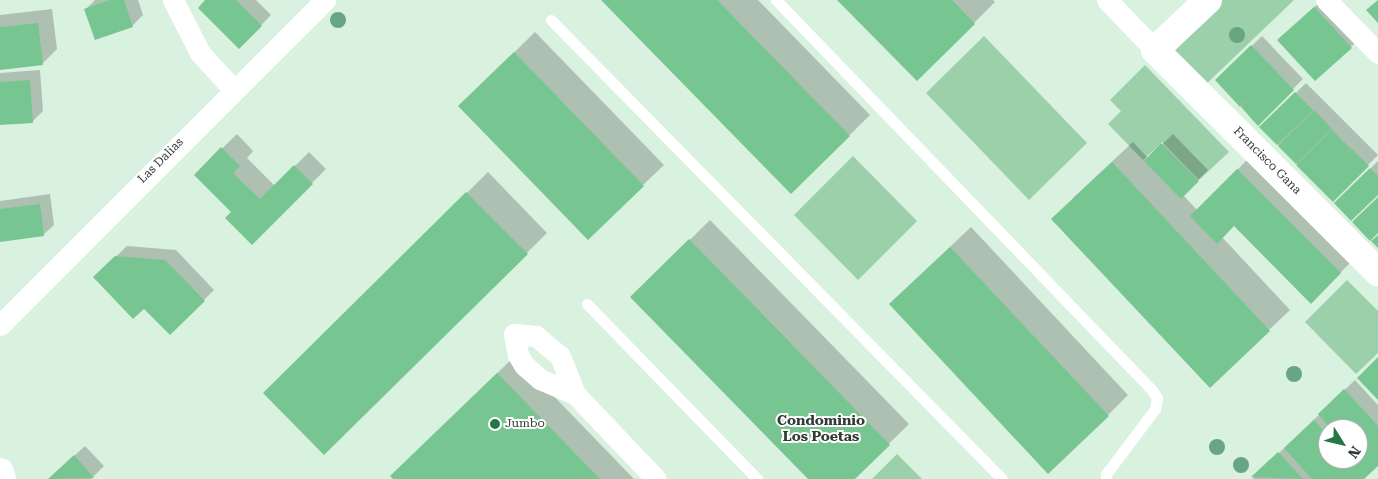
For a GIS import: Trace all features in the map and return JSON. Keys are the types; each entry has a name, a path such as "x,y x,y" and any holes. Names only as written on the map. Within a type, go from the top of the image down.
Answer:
{"street":[{"path":"173,0 188,35 200,54 233,89"},
{"name":"Las Dalias","path":"0,324 233,89 325,0"},
{"path":"1107,0 1155,50 1208,0"},
{"path":"1326,0 1378,52"},
{"name":"Francisco Gana","path":"1155,50 1378,272"},
{"path":"575,394 656,479"},
{"path":"0,472 2,479"}],"lane":[{"path":"776,0 1152,390 1157,398 1154,409 1106,474 1106,479"},
{"path":"551,20 1002,479"},
{"path":"587,304 757,479"}],"green space":[{"path":"1221,0 1294,0 1200,90 1165,54"},
{"path":"984,36 1087,143 1029,200 926,93"},
{"path":"1145,65 1229,152 1199,180 1162,142 1143,160 1108,124 1121,111 1110,100"},
{"path":"853,156 917,221 858,280 794,215"},
{"path":"1347,280 1378,311 1378,353 1356,374 1305,322"},
{"path":"897,454 922,479 872,479"}],"building":[{"path":"110,0 124,0 133,27 95,40 84,9"},
{"path":"205,0 236,0 262,26 239,49 198,8"},
{"path":"601,0 717,0 850,136 791,194"},
{"path":"837,0 952,0 975,24 917,81"},
{"path":"1378,0 1378,23 1366,10"},
{"path":"1314,7 1352,48 1315,81 1277,40"},
{"path":"38,23 43,65 0,70 0,27"},
{"path":"1251,45 1294,90 1258,126 1241,107 1260,89 1240,107 1215,80"},
{"path":"514,52 644,186 588,240 458,106"},
{"path":"30,80 33,123 0,125 0,82"},
{"path":"1295,92 1313,110 1277,145 1259,127"},
{"path":"1314,110 1332,129 1296,164 1278,146"},
{"path":"1332,130 1350,148 1344,155 1351,148 1369,166 1333,202 1296,165"},
{"path":"1161,143 1199,181 1181,199 1144,161"},
{"path":"221,147 240,166 233,173 260,199 294,165 313,184 252,245 225,218 231,212 194,175"},
{"path":"1112,162 1270,331 1210,388 1051,219"},
{"path":"1370,168 1378,176 1378,195 1351,221 1334,203"},
{"path":"1237,169 1341,273 1311,304 1234,226 1217,244 1190,216"},
{"path":"466,192 528,254 324,455 263,393"},
{"path":"1378,197 1378,233 1370,241 1352,222"},
{"path":"40,204 44,236 0,242 0,209"},
{"path":"1378,235 1378,248 1371,241"},
{"path":"689,239 890,445 855,479 808,479 630,297"},
{"path":"950,247 1109,416 1048,474 889,304"},
{"path":"115,256 165,260 205,301 170,335 144,309 133,319 93,277"},
{"path":"1378,357 1378,400 1357,378"},
{"name":"Jumbo","path":"497,373 600,479 393,479 390,476"},
{"path":"1344,389 1378,426 1378,466 1364,479 1312,479 1284,448 1314,420 1318,424 1318,469 1368,469 1368,419 1322,419 1318,414"},
{"path":"1278,452 1303,479 1251,477"},
{"path":"74,455 94,478 48,479"}],"place":[{"name":"Jumbo","path":"495,424"}],"district":[{"name":"Condominio Los Poetas","path":"821,428"}]}
